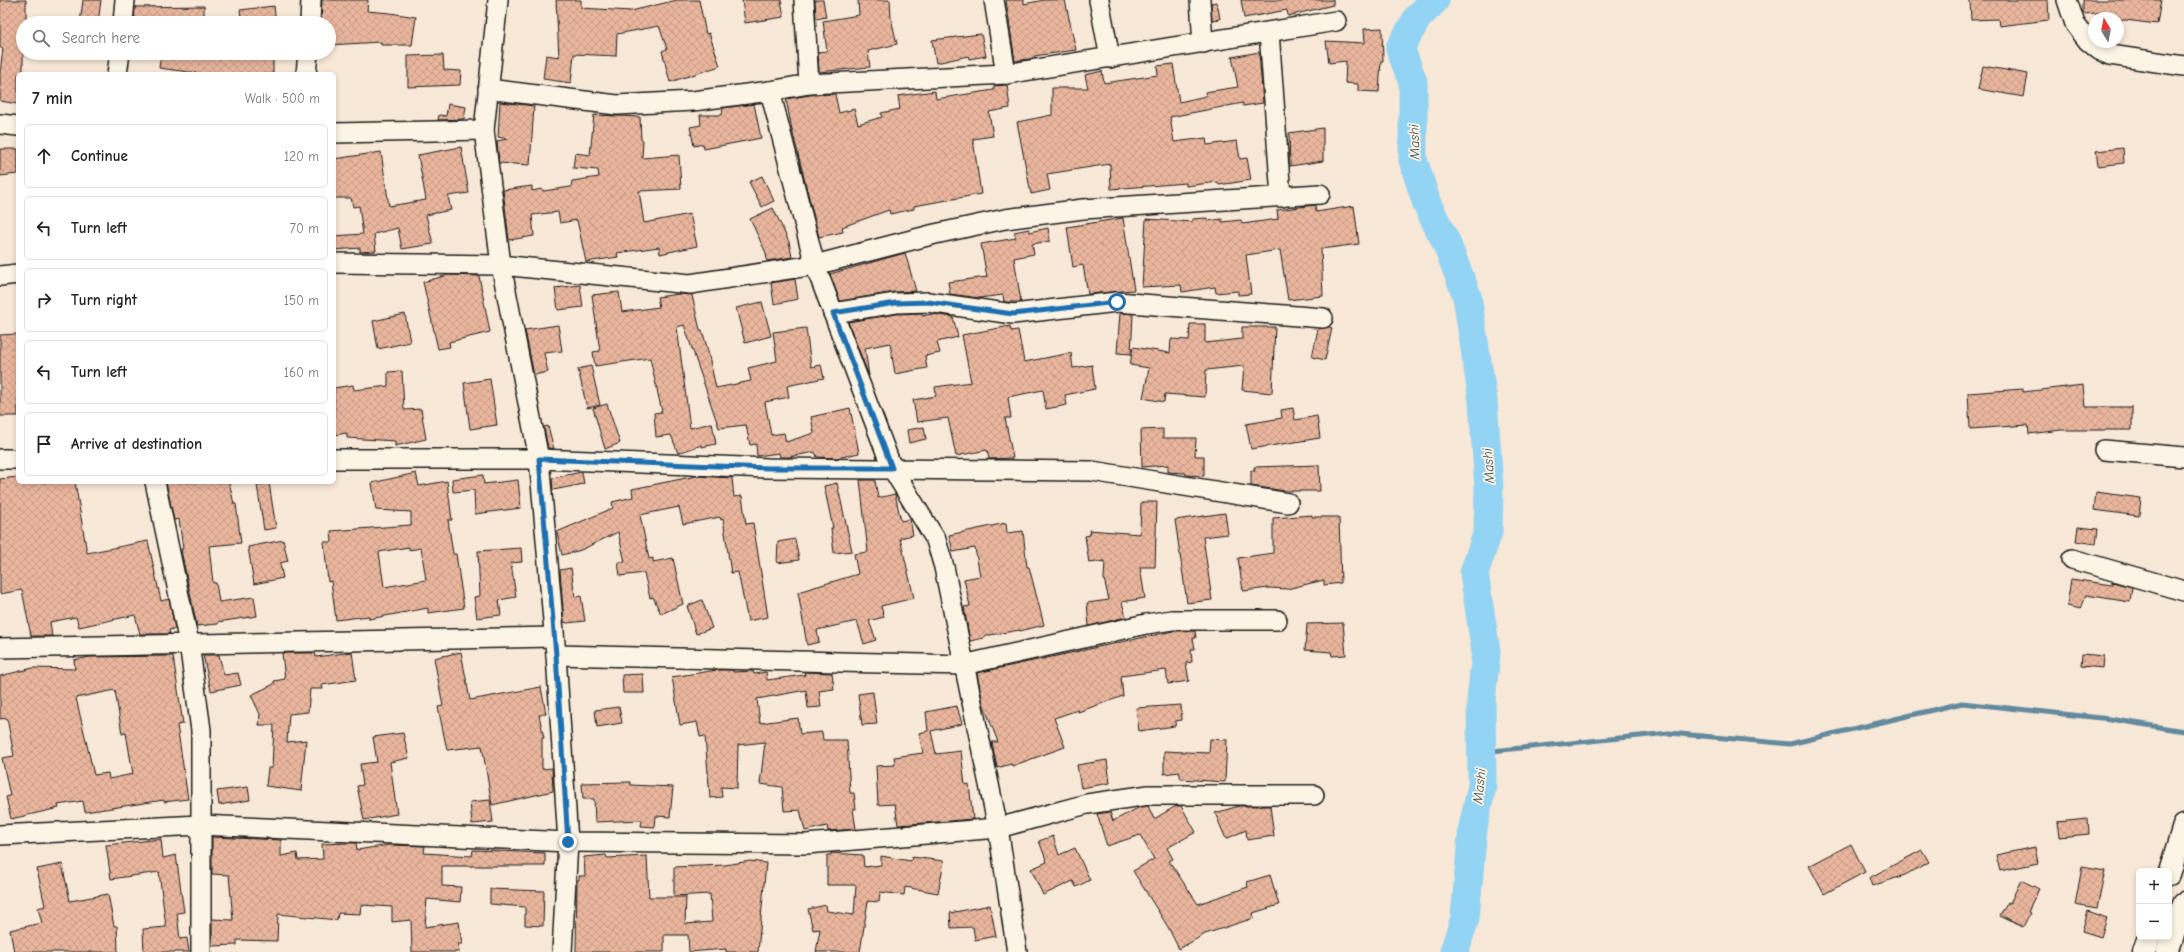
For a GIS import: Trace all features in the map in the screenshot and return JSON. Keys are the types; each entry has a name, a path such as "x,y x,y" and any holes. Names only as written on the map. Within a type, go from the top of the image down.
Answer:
{"highway":[{"path":"2171,868 2184,826"},
{"path":"2167,952 2182,914"},
{"path":"2144,952 2148,940"}],"street":[{"path":"124,16 125,0"},
{"path":"310,16 311,0"},
{"path":"498,0 484,130 501,265 539,459 556,655 568,842 562,952"},
{"path":"804,0 809,84"},
{"path":"994,0 1006,74"},
{"path":"1099,0 1110,58"},
{"path":"1200,0 1204,43"},
{"path":"2068,0 2075,24 2088,41 2098,50 2110,55 2184,66"},
{"path":"488,89 617,105 693,101 770,92 809,84 1006,74 1336,21"},
{"path":"1269,32 1281,197"},
{"path":"117,72 119,60"},
{"path":"306,72 307,60"},
{"path":"770,92 815,265 892,468 936,540 944,567 963,665 998,828 1017,952"},
{"path":"0,124 16,126"},
{"path":"336,133 484,130"},
{"path":"336,263 501,265 690,284 815,265 935,234 1005,219 1083,209 1320,194"},
{"path":"0,276 16,274"},
{"path":"833,313 896,303 928,302 1013,314 1117,302 1322,318"},
{"path":"2104,450 2184,457"},
{"path":"0,459 16,459"},
{"path":"336,459 539,459 768,468 1092,471 1288,502"},
{"path":"155,484 189,643 201,730 201,952"},
{"path":"2072,559 2184,591"},
{"path":"556,655 963,665 1172,620 1277,620"},
{"path":"0,648 189,643 554,637"},
{"path":"0,835 200,825 568,842 806,844 998,828 1087,804 1149,795 1314,795"}],"building":[{"path":"0,0 26,0 26,16 16,16 16,60 23,60 23,72 16,72 16,104 0,101 0,72 3,48 0,48"},
{"path":"83,0 101,0 99,16 81,16"},
{"path":"322,0 368,0 367,11 416,17 412,45 381,45 381,42 336,45 336,16 321,16"},
{"path":"556,0 581,0 581,8 631,11 677,0 699,0 706,34 709,33 720,66 670,82 662,51 667,49 659,26 617,34 616,56 574,54 571,83 543,79 546,55 559,57"},
{"path":"742,0 781,0 784,17 745,23"},
{"path":"815,0 823,0 826,17 816,19"},
{"path":"858,0 890,0 891,18 897,44 868,51 870,67 819,72 818,52 827,51 823,21 859,15"},
{"path":"1006,0 1024,0 1024,4 1044,0 1065,0 1076,50 1034,56 1035,58 1015,61"},
{"path":"1241,0 1333,0 1333,5 1288,16 1287,10 1244,18"},
{"path":"1970,0 2048,0 2049,20 1999,26 1998,19 1971,20"},
{"path":"2083,0 2161,0 2157,24 2124,20 2124,12 2088,12 2088,14 2083,14"},
{"path":"1217,2 1220,19 1212,20 1211,3"},
{"path":"204,6 204,16 134,16 135,7"},
{"path":"274,6 275,16 241,16 240,10"},
{"path":"1382,28 1383,61 1381,61 1379,92 1358,91 1358,84 1345,83 1346,61 1329,63 1326,41 1365,43 1364,29"},
{"path":"981,34 986,56 969,59 968,56 936,63 932,40"},
{"path":"1259,52 1263,103 1243,106 1243,103 1170,117 1174,142 1206,138 1207,145 1237,141 1240,159 1247,158 1251,180 1219,185 1218,182 1186,186 1186,183 1111,189 1110,164 1047,174 1050,190 1031,194 1017,122 1052,115 1052,88 1088,88 1085,75 1102,71 1104,83 1158,75 1157,66 1173,64 1179,102 1206,96 1205,92 1238,87 1232,57"},
{"path":"443,55 444,70 461,71 460,85 408,87 408,56"},
{"path":"160,60 273,60 273,72 189,72 159,68"},
{"path":"1983,66 2028,74 2024,97 1978,89"},
{"path":"1007,85 1010,108 989,112 993,136 973,139 981,194 914,206 914,209 890,214 889,210 842,227 843,232 819,237 792,130 786,99 810,95 835,94 839,113 854,109 858,124 882,117 881,113 900,109 898,96 935,91 936,99 994,90 994,86"},
{"path":"500,102 534,106 530,165 499,163 497,141 508,139 498,137"},
{"path":"448,104 466,107 464,119 438,120 439,115 446,116"},
{"path":"754,104 761,138 704,149 703,144 694,146 690,127 701,125 700,115 722,115 723,108"},
{"path":"594,115 640,117 641,140 643,140 642,158 679,155 681,189 639,191 644,223 690,214 697,246 660,254 659,247 617,253 618,257 586,262 577,220 560,223 558,212 532,215 534,236 509,240 503,190 532,186 532,191 542,189 543,191 571,187 572,181 599,177 598,170 573,168 575,153 590,155"},
{"path":"1323,128 1323,161 1290,166 1289,133"},
{"path":"461,147 469,193 448,196 451,210 426,215 433,244 402,249 398,228 374,234 376,251 360,252 360,248 336,250 336,236 363,234 359,206 353,207 351,198 336,198 336,159 381,152 389,206 426,200 418,155"},
{"path":"2123,148 2124,163 2098,166 2096,151"},
{"path":"0,149 16,149 16,174 0,176"},
{"path":"762,176 774,201 762,207 749,182"},
{"path":"1315,205 1316,212 1354,206 1359,244 1321,249 1323,296 1288,300 1280,250 1246,255 1251,294 1238,295 1238,291 1216,293 1215,287 1182,292 1181,285 1142,287 1146,219 1192,222 1192,219 1207,218 1207,221 1222,219 1222,222 1241,220 1242,224 1278,219 1277,210"},
{"path":"773,208 789,242 792,257 767,261 766,253 750,219"},
{"path":"1123,218 1134,290 1088,294 1083,265 1073,267 1067,227"},
{"path":"1048,228 1050,241 1032,244 1034,254 1014,258 1021,302 1004,302 1003,295 979,298 950,294 948,282 987,277 981,244 1016,238 1014,232 1029,229 1029,232"},
{"path":"905,253 916,291 894,292 840,301 830,274"},
{"path":"448,275 479,276 490,332 449,342 450,347 438,349 423,282"},
{"path":"795,279 798,299 774,304 771,283"},
{"path":"580,285 583,307 558,310 555,288"},
{"path":"619,292 622,312 659,307 657,297 679,294 692,295 700,330 702,330 707,347 716,388 751,381 748,368 777,361 773,332 806,328 811,367 821,365 824,378 787,386 789,397 765,402 771,435 784,433 786,442 814,433 811,417 850,408 859,453 837,458 817,457 815,452 788,457 780,457 779,453 757,456 756,444 750,445 746,425 719,428 684,325 677,327 690,428 712,423 716,444 702,447 702,445 678,453 671,435 656,437 654,413 662,412 650,358 595,366 593,352 600,351 592,295"},
{"path":"762,302 771,336 745,343 736,308"},
{"path":"922,313 922,316 932,314 953,317 958,337 937,342 940,353 925,356 927,368 895,374 890,343 865,348 869,376 848,322 897,314"},
{"path":"1120,313 1133,314 1131,354 1117,353"},
{"path":"405,314 410,342 378,349 373,321"},
{"path":"1190,324 1205,324 1205,343 1242,339 1242,327 1275,327 1272,393 1242,390 1244,366 1206,370 1205,397 1165,394 1164,402 1143,398 1149,368 1130,365 1133,347 1170,353 1171,339 1189,340"},
{"path":"558,325 562,351 544,353 548,372 534,375 525,330"},
{"path":"1010,326 1011,331 1018,330 1024,362 1071,353 1073,368 1092,365 1095,389 1065,395 1067,405 1046,409 1043,390 1008,397 1011,418 1005,418 1013,458 989,459 987,450 956,456 948,418 917,422 913,400 936,396 935,387 971,382 962,335"},
{"path":"1329,327 1332,328 1325,360 1312,357 1318,329"},
{"path":"16,334 16,416 0,416 0,335"},
{"path":"591,366 600,405 587,408 578,369"},
{"path":"402,371 404,410 421,409 426,439 395,446 395,441 347,438 347,433 336,435 336,388 353,385 354,390 388,386 388,372"},
{"path":"490,379 497,425 470,429 464,383"},
{"path":"2083,385 2085,407 2132,407 2132,430 2061,430 2029,434 2028,425 1970,429 1968,393 2023,389 2023,392"},
{"path":"607,404 620,443 605,449 593,408"},
{"path":"1293,408 1295,420 1317,416 1320,438 1251,449 1246,424 1282,418 1281,410"},
{"path":"548,426 554,449 548,448 544,427"},
{"path":"924,427 926,439 909,443 907,430"},
{"path":"1163,429 1163,438 1196,438 1195,456 1204,456 1204,476 1168,472 1168,465 1142,467 1141,430"},
{"path":"1319,465 1320,491 1286,491 1251,486 1251,471 1255,471 1254,467"},
{"path":"582,472 584,484 553,490 552,478"},
{"path":"416,473 419,486 447,481 452,520 448,520 453,554 456,554 464,608 428,613 428,608 369,619 369,616 336,620 331,581 328,582 324,542 332,542 331,531 411,525 411,512 376,510 372,483","holes":["409,547 409,550 421,548 426,580 384,587 379,552"]},
{"path":"483,475 484,484 518,480 521,508 475,514 474,490 453,492 452,479"},
{"path":"696,476 732,478 734,497 742,496 746,524 753,523 768,617 748,621 738,572 731,573 723,519 721,520 720,517 683,524 679,507 640,515 649,559 653,558 653,562 673,558 683,604 661,614 653,597 650,598 644,573 620,576 618,562 625,562 618,532 581,550 562,555 557,532 613,508 612,502 633,497 632,489"},
{"path":"16,477 16,484 75,484 87,553 148,541 161,601 169,599 175,629 169,630 170,634 140,634 135,615 79,627 76,617 50,622 52,636 31,636 22,590 0,594 0,479"},
{"path":"860,480 875,480 878,498 895,494 901,521 910,519 913,535 900,538 914,598 881,606 884,617 869,621 876,640 864,644 857,621 817,630 819,642 807,645 798,592 858,574 854,554 868,552"},
{"path":"837,483 852,551 834,553 831,528 833,528 824,486"},
{"path":"166,484 229,484 234,504 236,504 241,543 209,546 213,583 216,583 219,602 254,597 257,616 218,622 218,624 197,626 182,555 181,549 183,549 179,519 174,520"},
{"path":"269,484 276,528 264,530 257,485"},
{"path":"2096,492 2141,498 2139,516 2094,510"},
{"path":"1141,502 1157,502 1155,567 1140,567 1145,598 1122,602 1126,617 1089,626 1087,603 1109,600 1104,579 1105,561 1089,563 1085,536 1090,535 1089,530 1140,534"},
{"path":"1225,513 1228,534 1203,537 1212,600 1187,603 1175,520"},
{"path":"1312,515 1312,517 1339,517 1341,583 1324,585 1324,580 1287,589 1269,588 1243,591 1238,558 1273,553 1273,518"},
{"path":"1006,523 1007,533 1023,531 1027,567 1029,567 1044,625 1020,631 984,636 984,638 970,641 964,607 970,606 964,579 980,576 975,548 953,552 949,535"},
{"path":"2078,527 2098,529 2096,544 2076,541"},
{"path":"795,539 799,560 777,563 778,542"},
{"path":"283,540 288,561 280,563 283,578 254,584 248,547"},
{"path":"521,548 522,562 511,563 516,597 499,600 501,615 477,618 474,597 480,596 478,551"},
{"path":"571,568 575,597 581,596 585,621 567,623 564,622 560,570"},
{"path":"2071,579 2112,585 2112,582 2132,587 2130,602 2086,595 2081,609 2067,606"},
{"path":"702,600 712,628 696,634 687,606"},
{"path":"1343,623 1346,655 1332,656 1331,652 1305,650 1307,624"},
{"path":"1173,631 1195,631 1196,638 1193,638 1195,649 1191,649 1192,662 1186,663 1189,681 1168,684 1166,670 1121,676 1123,696 1078,712 1078,710 1054,718 1065,747 1012,766 1011,764 997,768 992,742 998,742 983,703 977,673"},
{"path":"352,652 356,680 322,685 323,689 310,689 308,712 289,714 287,742 306,740 301,791 266,786 268,768 272,768 274,725 259,725 260,714 251,695 274,684 274,681 285,679 282,653 315,653 316,657"},
{"path":"461,652 470,700 541,687 546,714 539,715 544,738 542,738 542,769 552,768 553,791 492,805 482,746 447,750 438,707 443,706 434,658"},
{"path":"2082,654 2104,656 2103,668 2081,666"},
{"path":"203,655 219,655 224,675 238,673 241,685 211,691"},
{"path":"173,656 183,724 177,725 188,799 164,802 164,800 85,812 83,801 58,805 59,808 11,819 6,797 10,796 2,758 14,756 7,718 0,719 0,676 33,668 75,669 74,660 90,657","holes":["115,690 122,734 126,733 133,774 109,779 108,773 94,775 76,698"]},
{"path":"717,670 733,670 733,672 753,671 754,674 766,672 767,680 805,675 804,672 832,673 834,689 819,691 821,707 808,708 806,690 757,699 760,723 798,718 800,734 822,732 823,740 847,740 850,793 854,793 856,809 853,809 856,829 828,831 827,826 805,831 800,810 784,811 782,787 760,784 765,742 738,745 737,788 721,787 722,797 710,798 705,736 700,737 697,722 680,725 672,677"},
{"path":"643,674 644,693 623,693 622,675"},
{"path":"873,692 877,724 862,725 858,694"},
{"path":"1181,705 1182,720 1176,721 1175,726 1139,731 1136,708"},
{"path":"957,706 962,724 931,731 936,754 961,751 965,785 969,784 973,819 898,825 895,804 878,805 876,766 895,765 894,757 923,753 919,733 928,731 926,712"},
{"path":"619,707 622,723 597,727 595,710"},
{"path":"403,733 409,758 390,762 397,814 364,820 357,786 363,785 360,764 377,762 373,737"},
{"path":"1210,739 1227,740 1225,782 1181,779 1179,772 1164,774 1164,751 1209,753"},
{"path":"1107,760 1110,783 1081,788 1077,765"},
{"path":"630,782 631,785 673,787 670,817 656,816 655,827 641,826 642,820 595,822 594,799 583,799 582,783"},
{"path":"248,787 250,800 219,805 217,791"},
{"path":"490,800 493,822 472,824 470,802"},
{"path":"1148,806 1154,819 1176,806 1181,806 1196,832 1167,848 1173,859 1169,861 1198,904 1248,887 1247,882 1270,875 1279,905 1253,913 1254,918 1205,934 1179,949 1168,927 1133,871 1154,859 1140,835 1107,846 1097,814 1110,812 1113,821 1140,807"},
{"path":"1239,806 1270,806 1274,836 1247,840 1246,830 1226,839 1215,813"},
{"path":"2088,819 2089,834 2059,837 2057,822"},
{"path":"1053,836 1059,855 1075,848 1090,880 1076,887 1073,881 1043,895 1031,869 1047,862 1039,841"},
{"path":"212,837 281,840 281,856 297,853 298,860 323,859 322,844 356,843 357,850 389,845 425,846 424,853 472,856 473,850 545,853 545,866 442,866 442,886 461,887 460,902 427,899 425,927 459,922 462,944 458,944 459,952 412,952 411,920 392,922 392,907 361,905 360,914 338,913 337,920 278,914 277,941 237,940 237,945 212,946 212,919 233,920 229,875 212,874"},
{"path":"161,839 163,858 176,855 184,912 177,913 180,939 187,938 189,952 144,952 143,929 166,927 159,872 111,879 106,845"},
{"path":"1851,844 1865,872 1824,894 1809,866"},
{"path":"2035,847 2038,863 2000,871 1996,855"},
{"path":"1922,850 1929,862 1905,875 1872,886 1869,878"},
{"path":"831,853 863,855 864,867 881,865 881,856 911,861 912,857 944,861 938,893 905,887 904,895 880,892 879,902 868,901 860,952 816,952 820,929 813,930 808,909 826,905 827,911 854,915 856,885 827,885 827,855 831,855"},
{"path":"606,855 607,858 647,856 649,897 686,897 685,924 712,922 710,894 674,896 674,867 725,865 750,861 766,863 758,952 726,952 726,949 689,952 688,935 664,935 664,952 576,952 577,880 579,880 579,876 585,876 584,857"},
{"path":"62,864 70,901 108,894 114,926 117,926 118,952 14,952 10,930 42,923 38,908 45,906 37,869"},
{"path":"2082,867 2105,871 2097,909 2075,905"},
{"path":"2021,880 2039,889 2028,912 2030,913 2023,927 2000,916 2008,902 2010,903"},
{"path":"490,889 544,891 543,926 525,925 525,907 490,904"},
{"path":"990,905 996,936 975,940 973,927 951,928 950,913"},
{"path":"2088,911 2107,918 2101,937 2082,931"}],"waterway":[{"name":"Mashi","path":"1435,0 1418,17 1400,48 1413,82 1413,160 1427,204 1446,242 1467,296 1483,401 1489,488 1488,532 1474,573 1486,652 1481,701 1482,786 1473,827 1465,918 1454,952"},
{"path":"1482,752 1669,733 1790,744 1962,703 2110,719 2184,731"}],"route":[{"path":"568,842 556,655 539,459 768,468 892,468 833,313 879,304 928,302 1013,314 1117,302"}]}
